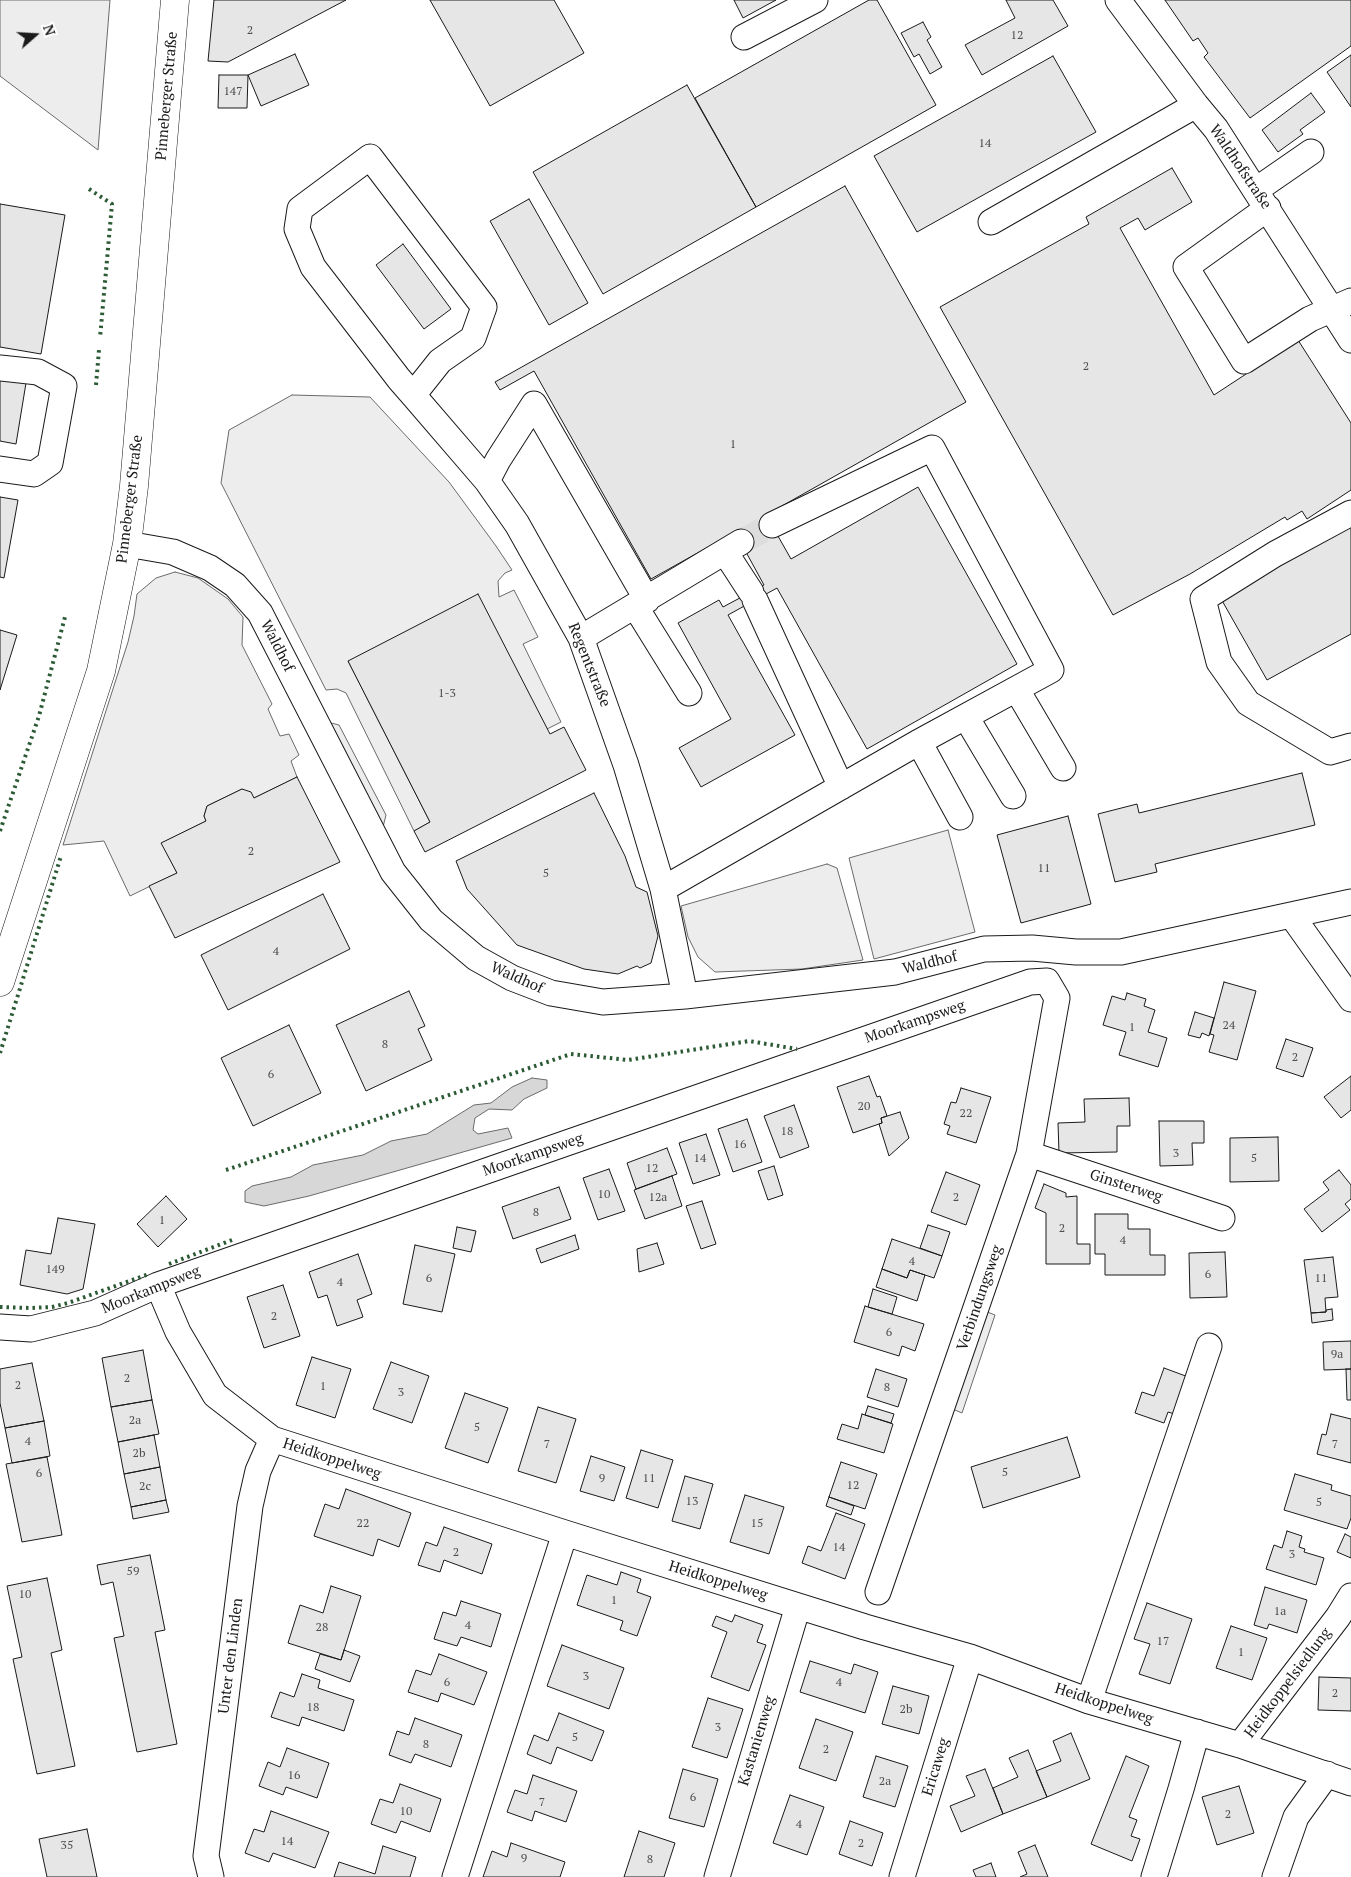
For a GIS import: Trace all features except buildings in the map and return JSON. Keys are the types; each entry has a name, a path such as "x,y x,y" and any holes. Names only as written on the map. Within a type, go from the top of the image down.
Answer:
{"main road":[{"name":"Pinneberger Straße","path":"0,982 101,671 127,544 134,486 175,0"}],"street":[{"path":"744,37 815,0"},
{"name":"Waldhofstraße","path":"1118,0 1216,129 1262,199 1341,305 1351,340"},
{"path":"991,222 1196,105"},
{"path":"1311,152 1186,267 1244,361 1310,319 1341,305 1351,287"},
{"name":"Regentstraße","path":"406,387 473,338 484,307 370,157 300,209 297,229 313,267 406,387 487,481 517,524 581,638 626,765 663,889 685,996"},
{"path":"0,368 38,372 64,386 50,463 34,474 0,469"},
{"path":"487,481 498,460 534,404 689,694"},
{"path":"663,889 919,742 1051,670 932,448 772,525"},
{"path":"1351,513 1275,554 1203,598 1220,662 1248,703 1330,752 1351,746"},
{"name":"Waldhof","path":"127,544 173,552 210,568 235,585 260,613 393,872 431,920 476,958 512,978 560,994 603,1002 685,996 895,972 984,950 1032,948 1076,952 1121,952 1292,916"},
{"path":"581,638 733,547 752,596 841,787"},
{"path":"1017,690 1063,768"},
{"path":"966,717 1013,796"},
{"path":"919,742 960,817"},
{"path":"1351,902 1292,916 1351,999"},
{"name":"Moorkampsweg","path":"0,1328 31,1330 86,1315 158,1285 1030,982 1047,981 1056,998"},
{"name":"Verbindungsweg","path":"878,1592 1029,1154 1056,998"},
{"name":"Ginsterweg","path":"1029,1154 1222,1218"},
{"name":"Heidkoppelweg","path":"158,1285 178,1332 216,1395 272,1439 565,1534 970,1657 1089,1701 1240,1745 1351,1783"},
{"path":"1089,1701 1209,1346"},
{"name":"Unter den Linden","path":"211,1877 206,1856 250,1506 258,1471 272,1439"},
{"path":"455,1877 565,1534"},
{"name":"Heidkoppelsiedlung","path":"1240,1745 1327,1632 1351,1596"},
{"name":"Kastanienweg","path":"716,1877 798,1606"},
{"name":"Ericaweg","path":"902,1877 970,1657"},
{"path":"1154,1877 1182,1789 1197,1732"},
{"path":"1275,1877 1296,1817 1327,1774"}],"shaded area":[{"path":"0,0 110,0 98,150 0,76"},
{"path":"292,395 370,397 449,482 496,546 512,570 505,573 498,581 499,597 514,590 538,637 523,644 561,722 547,729 348,661 430,822 414,831 346,693 337,689 326,690 221,483 229,430"},
{"path":"175,572 198,578 228,599 243,617 242,645 272,704 268,709 280,736 289,734 299,755 291,761 297,777 254,798 242,789 207,806 204,816 206,821 162,843 177,873 130,896 104,841 63,845 128,642 137,594 156,578"},
{"path":"327,722 339,725 386,815 383,827"},
{"path":"948,830 975,932 874,959 849,858"},
{"path":"827,864 837,868 863,960 802,969 715,972 698,957 688,937 681,906"},
{"path":"532,1078 547,1080 547,1088 524,1099 512,1110 489,1109 475,1118 473,1130 478,1134 508,1128 512,1138 309,1196 264,1206 245,1202 245,1191 252,1186 291,1177 313,1165 363,1155 391,1141 427,1134 474,1105 491,1103 512,1087"},
{"path":"977,1308 995,1315 962,1413 943,1405"}],"tunnel":[{"path":"741,542 772,525"}],"hedge":[{"path":"89,189 112,204 100,338"},
{"path":"96,385 99,350"},
{"path":"0,831 39,716 65,617"},
{"path":"0,1053 61,856"},
{"path":"226,1170 571,1054 628,1060 749,1041 797,1049"},
{"path":"169,1264 232,1240"},
{"path":"0,1307 52,1307 149,1274"}]}
